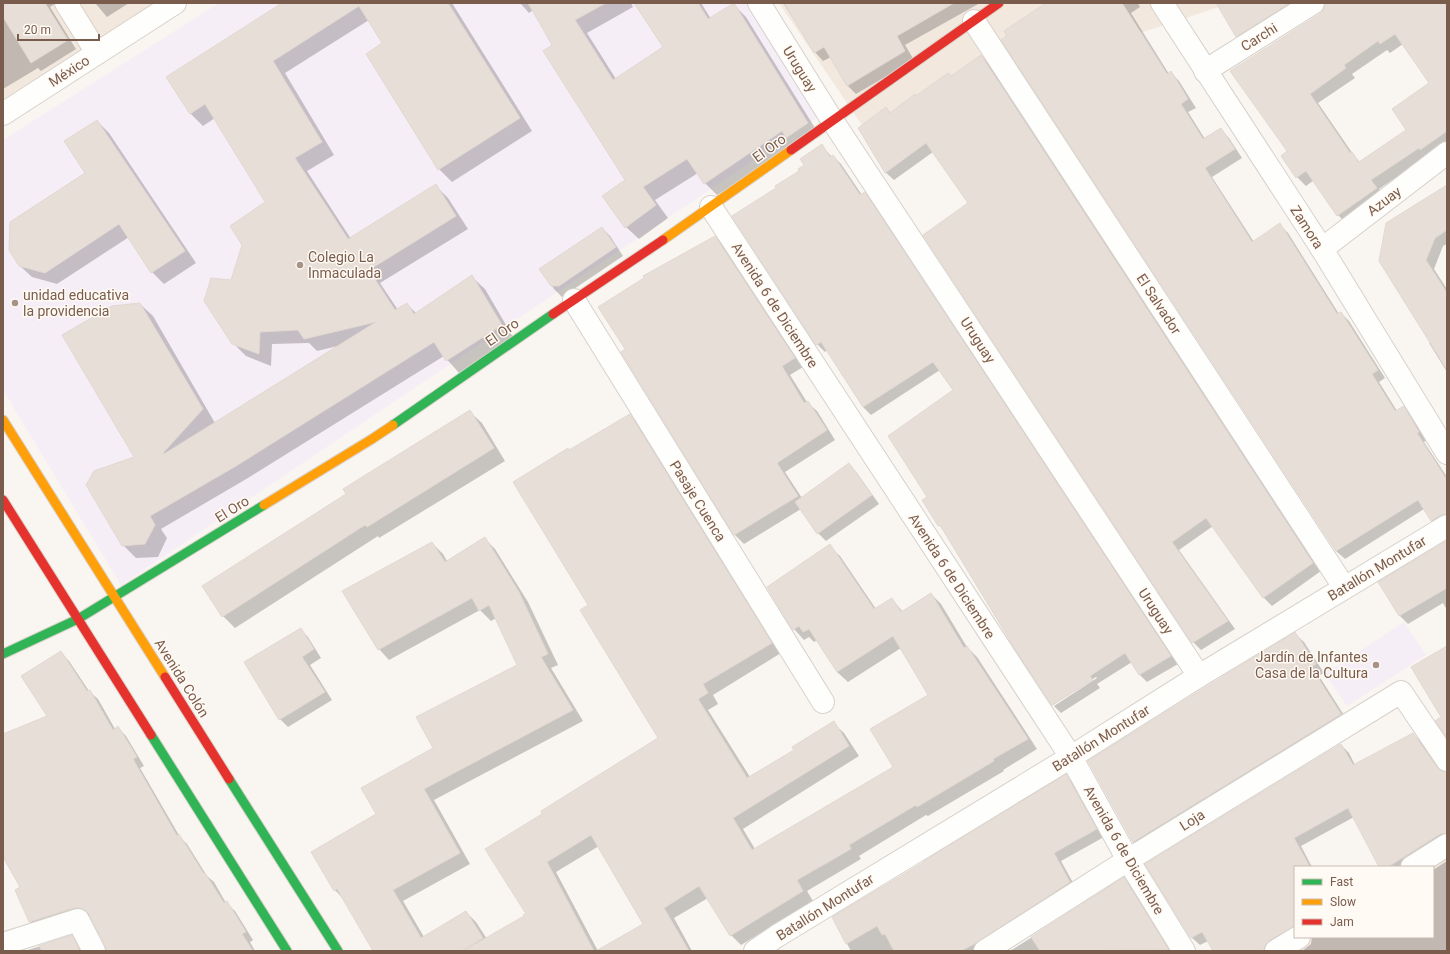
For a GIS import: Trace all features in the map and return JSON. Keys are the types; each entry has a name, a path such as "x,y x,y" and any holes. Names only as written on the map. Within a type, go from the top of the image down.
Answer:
{"street":[{"path":"66,3 98,53"},
{"name":"México","path":"3,114 175,3"},
{"name":"Uruguay","path":"758,3 832,120 1199,676"},
{"name":"El Oro","path":"3,654 78,619 372,439 711,207 999,3"},
{"name":"Zamora","path":"1162,3 1322,249 1447,453"},
{"name":"Carchi","path":"1205,71 1313,3"},
{"name":"El Salvador","path":"974,21 1344,587"},
{"name":"Azuay","path":"1322,249 1447,153"},
{"name":"Avenida 6 de Diciembre","path":"711,207 1071,757 1128,860 1184,951"},
{"name":"Pasaje Cuenca","path":"574,300 823,702"},
{"name":"Avenida Colón","path":"3,420 338,951"},
{"path":"3,500 287,951"},
{"name":"Batallón Montufar","path":"756,951 782,944 1199,676 1447,526"},
{"name":"Loja","path":"985,951 1128,860 1400,692 1447,760"},
{"path":"1414,866 1447,845"},
{"path":"3,944 78,920 94,951"},
{"path":"1276,951 1297,938"}],"shaded area":[{"path":"3,3 166,3 3,102"},
{"name":"Colegio La Inmaculada","path":"219,3 748,3 820,116 121,585 3,390 3,140"},
{"path":"779,3 1231,3 862,125"},
{"name":"Jardín de Infantes Casa de la Cultura","path":"1404,622 1426,655 1347,706 1325,674"},
{"path":"1447,852 1447,951 1291,951 1311,938 1434,938 1434,866 1426,866"}],"building":[{"path":"3,3 45,3 68,40 31,63 3,17"},
{"path":"282,3 448,3 520,118 438,170 366,54 382,43 359,6 273,61 322,142 295,158 348,239 436,184 456,216 369,270 395,310 407,303 414,314 472,275 502,325 446,361 434,342 236,466 150,516 155,525 145,544 122,546 86,485 94,471 134,457 62,335 112,306 140,303 203,409 163,453 164,454 376,322 304,339 298,330 260,332 259,354 232,344 204,301 211,278 231,280 242,245 230,226 265,202 205,104 190,114 166,77"},
{"path":"528,3 606,3 575,20 613,80 663,47 634,3 698,3 708,19 734,3 808,123 786,138 782,131 704,184 687,159 643,187 656,205 625,228 602,196 625,180 543,51 552,45"},
{"path":"784,3 954,3 897,36 905,51 847,86 824,47 814,53"},
{"path":"1046,3 1122,3 1167,74 1171,71 1188,99 1181,104 1203,139 1221,128 1235,149 1205,168 1252,242 1280,223 1337,314 1341,312 1378,370 1372,374 1395,411 1404,406 1419,432 1417,433 1447,480 1447,514 1441,515 1431,521 1418,500 1336,551 1001,40 1007,36 1004,31"},
{"path":"1216,3 1290,3 1236,37"},
{"path":"1325,3 1447,3 1447,131 1420,150 1419,148 1371,180 1377,188 1337,216 1306,171 1296,178 1281,156 1287,151 1230,71 1320,14 1324,9","holes":["1395,34 1429,83 1392,109 1406,130 1359,162 1352,152 1350,153 1310,94 1346,68 1344,65 1378,41 1380,44"]},
{"path":"981,55 1313,563 1263,598 1206,518 1172,542 1228,621 1192,643 923,235 968,203 926,143 885,173 858,128 886,107 890,113 915,94 916,96 948,73 951,76"},
{"path":"97,120 185,251 151,273 119,224 45,273 19,266 9,250 10,222 85,173 64,141"},
{"path":"822,144 830,157 833,155 860,195 865,192 1171,656 1139,675 1125,653 1090,676 1093,680 1052,705 1017,652 940,525 938,526 922,500 927,497 888,436 953,390 933,362 863,407 821,342 816,345 732,216 776,188 775,186 799,171 798,169 804,165 800,159"},
{"path":"1447,185 1447,230 1435,238 1426,260 1447,293 1447,370 1379,261 1386,223"},
{"path":"602,227 616,247 559,286 551,286 539,269"},
{"path":"715,236 795,358 782,366 804,403 808,401 827,430 777,463 798,496 734,535 621,352 625,349 598,307 644,278 643,276"},
{"path":"470,410 494,448 367,527 365,525 222,617 202,586 346,494 343,489"},
{"path":"630,414 772,643 703,684 708,693 698,699 747,778 794,750 792,747 834,721 849,746 733,818 752,850 893,767 870,729 928,695 893,636 837,672 809,629 803,632 799,626 793,630 767,587 830,544 874,609 892,598 901,612 931,593 964,648 967,646 1028,739 993,759 994,761 917,807 916,805 849,845 851,849 797,880 803,891 730,936 699,886 664,908 689,951 596,951 643,924 591,835 547,862 594,951 463,951 526,914 485,849 542,814 541,811 658,738 580,610 588,605 513,482 568,448 569,450"},
{"path":"849,463 872,495 817,534 795,502"},
{"path":"485,537 519,592 548,654 541,657 573,710 424,789 460,853 393,890 421,938 466,911 483,938 462,951 373,951 337,889 334,891 311,852 376,814 361,788 433,748 416,717 517,665 489,605 479,611 472,598 378,650 342,591 432,542 445,562"},
{"path":"1447,541 1447,588 1399,616 1378,582"},
{"path":"301,628 314,649 302,657 325,692 279,720 244,662"},
{"path":"1295,632 1316,664 1311,667 1341,714 1133,842 1088,761"},
{"path":"1447,646 1447,738 1435,721 1441,717 1411,667"},
{"path":"61,651 87,691 90,690 113,730 118,726 137,757 133,759 177,836 179,834 224,903 227,901 246,932 242,934 253,951 106,951 105,945 89,914 80,908 74,908 29,922 15,890 20,887 3,857 3,734 47,716 21,676"},
{"path":"1413,733 1437,767 1441,771 1447,772 1447,833 1440,834 1390,866 1378,866 1348,808 1294,838 1309,866 1294,866 1294,927 1270,940 1265,945 1264,951 1213,951 1202,932 1191,938 1145,864 1341,744 1353,765"},
{"path":"1066,774 1097,829 1054,853 1070,882 976,943 961,951 894,951 885,934 882,935 877,926 846,944 832,917"},
{"path":"1124,877 1169,950 1040,951 1031,937"},
{"path":"72,935 80,951 42,951 39,946"}],"traffic: fast":[{"path":"393,425 553,314"},
{"path":"3,654 78,619 264,505"},
{"path":"151,735 287,951"},
{"path":"229,779 338,951"}],"traffic: slow":[{"path":"663,240 791,150"},
{"path":"3,420 165,677"},
{"path":"264,505 393,425"}],"traffic: jam":[{"path":"791,150 999,3"},
{"path":"553,314 663,240"},
{"path":"3,500 151,735"},
{"path":"165,677 229,779"}],"place":[{"name":"Colegio La Inmaculada","path":"300,265"},
{"name":"unidad educativa la providencia","path":"15,303"},
{"name":"Jardín de Infantes Casa de la Cultura","path":"1376,665"}]}
